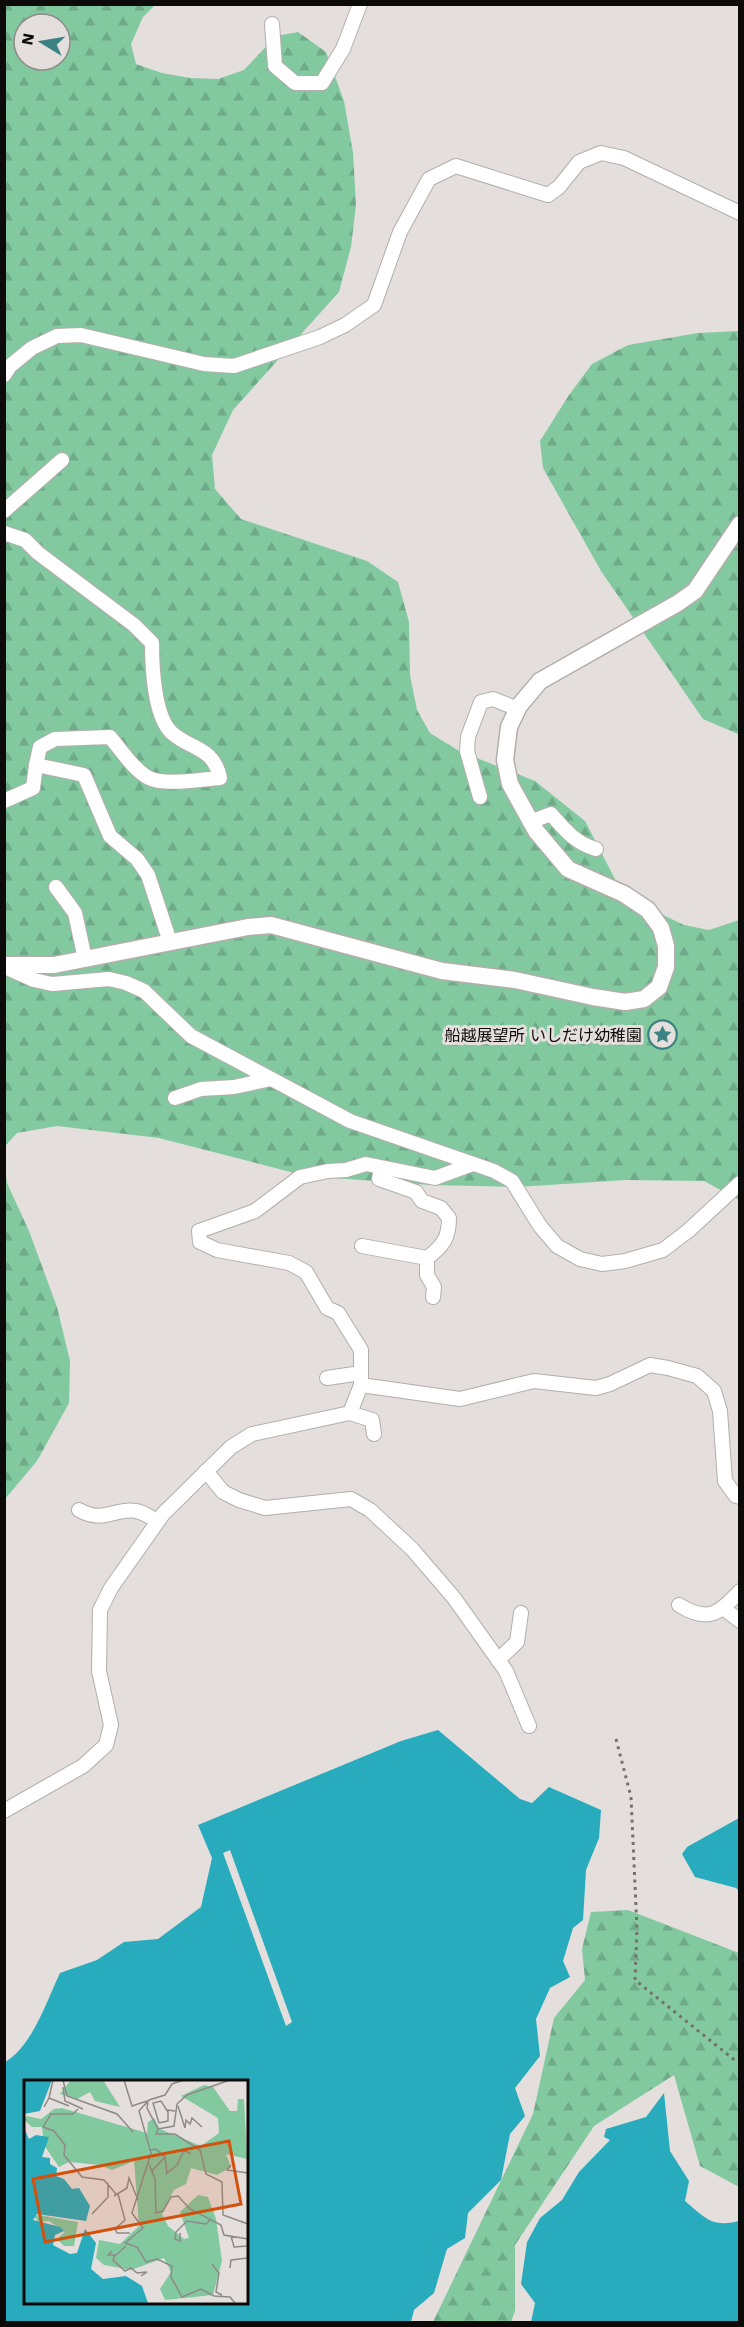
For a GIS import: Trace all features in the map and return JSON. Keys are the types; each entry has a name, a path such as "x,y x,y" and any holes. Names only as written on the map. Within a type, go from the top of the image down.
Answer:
{"street":[{"path":"272,24 275,66 295,83 322,83 343,49 360,4"},
{"path":"4,375 10,366 32,348 57,336 81,335 204,364 234,366 320,337 345,325 374,306 400,232 429,179 456,166 548,195 559,188 579,162 601,153 624,158 740,213"},
{"path":"4,511 62,460"},
{"path":"4,966 54,965 248,927 271,925 442,971 514,980 624,1002 644,999 659,987 666,967 666,946 661,928 648,910 624,894 568,868 536,831 510,784 505,760 509,727 518,708 540,681 678,603 695,591 740,524"},
{"path":"4,533 25,540 38,553 134,625 152,644 152,664 159,711 171,732 204,750 218,766 220,778 168,781 150,778 110,737 56,739 40,747 33,788 4,801"},
{"path":"480,797 467,750 468,737 481,702 493,699 518,708"},
{"path":"36,765 84,774 110,836 137,859 148,875 170,942"},
{"path":"530,822 551,814 573,839 596,849"},
{"path":"56,887 75,913 85,959"},
{"path":"4,966 34,980 52,984 109,979 144,991 191,1036 350,1121 494,1171 512,1181 540,1226 557,1245 580,1259 602,1264 626,1261 663,1250 688,1231 740,1183"},
{"path":"175,1098 201,1089 234,1087 271,1079"},
{"path":"350,1413 361,1379 361,1350 338,1313 327,1308 306,1272 290,1263 217,1250 200,1242 199,1231 255,1211 300,1177 346,1170 366,1164 435,1178 473,1164"},
{"path":"362,1246 427,1258 442,1247 449,1231 449,1218 441,1208 422,1202 416,1192 379,1179 381,1168"},
{"path":"427,1258 427,1275 434,1287 433,1297"},
{"path":"327,1378 361,1379 460,1399 534,1381 596,1388 610,1384 650,1365 697,1376 714,1391 720,1411 725,1481 736,1496 740,1497"},
{"path":"4,1811 83,1766 106,1745 111,1725 99,1671 100,1610 111,1588 158,1521 206,1472 231,1447 252,1434 350,1413 372,1420 374,1434"},
{"path":"206,1472 223,1492 265,1508 351,1499 370,1510 412,1549 454,1598 506,1671 529,1726"},
{"path":"79,1510 89,1515 105,1515 134,1510 158,1521"},
{"path":"679,1605 692,1613 707,1616 723,1608 740,1591"},
{"path":"723,1608 740,1621"},
{"path":"498,1660 517,1642 521,1613"}],"path":[{"path":"616,1738 631,1797 637,1929 635,1980 737,2062"}],"green space":[{"path":"5,5 155,5 143,17 131,44 136,64 162,73 190,78 218,79 244,70 276,36 298,32 326,52 344,101 353,153 356,205 351,247 339,292 233,410 212,455 215,489 241,519 367,561 398,582 409,622 410,675 417,710 430,733 459,751 535,781 585,821 618,885 638,903 684,925 709,930 739,920 739,1200 704,1181 626,1180 517,1187 431,1185 306,1176 159,1138 57,1126 17,1133 5,1146"},
{"path":"739,331 738,734 703,719 601,571 543,468 540,441 592,364 628,345 698,333"},
{"path":"5,1169 7,1183 29,1231 57,1307 70,1361 69,1403 37,1461 5,1499"},
{"path":"628,1910 739,1953 739,2187 700,2166 674,2075 594,2126 515,2245 515,2311 511,2322 433,2322 533,2114 554,2018 585,1980 582,1949 591,1912"}],"water":[{"path":"438,1730 520,1799 532,1803 549,1787 601,1810 599,1838 586,1870 583,1920 573,1928 563,1961 570,1977 550,1988 536,2019 540,2056 515,2088 525,2116 510,2134 501,2180 468,2213 465,2238 447,2249 434,2293 414,2310 411,2322 5,2322 5,2062 15,2055 31,2034 60,1973 97,1960 124,1942 158,1939 201,1907 212,1858 198,1825 401,1741"},
{"path":"739,1818 739,1891 736,1888 695,1877 682,1854 687,1847"},
{"path":"664,2093 670,2151 689,2181 685,2201 709,2220 722,2223 739,2221 739,2322 531,2322 535,2303 521,2284 527,2242 540,2218 562,2200 579,2172 610,2140 604,2137 606,2129 646,2117"}],"pier":[{"path":"230,1850 292,2022 286,2026 223,1853"}],"place":[{"name":"船越展望所 いしだけ幼稚園","path":"663,1035"}]}
